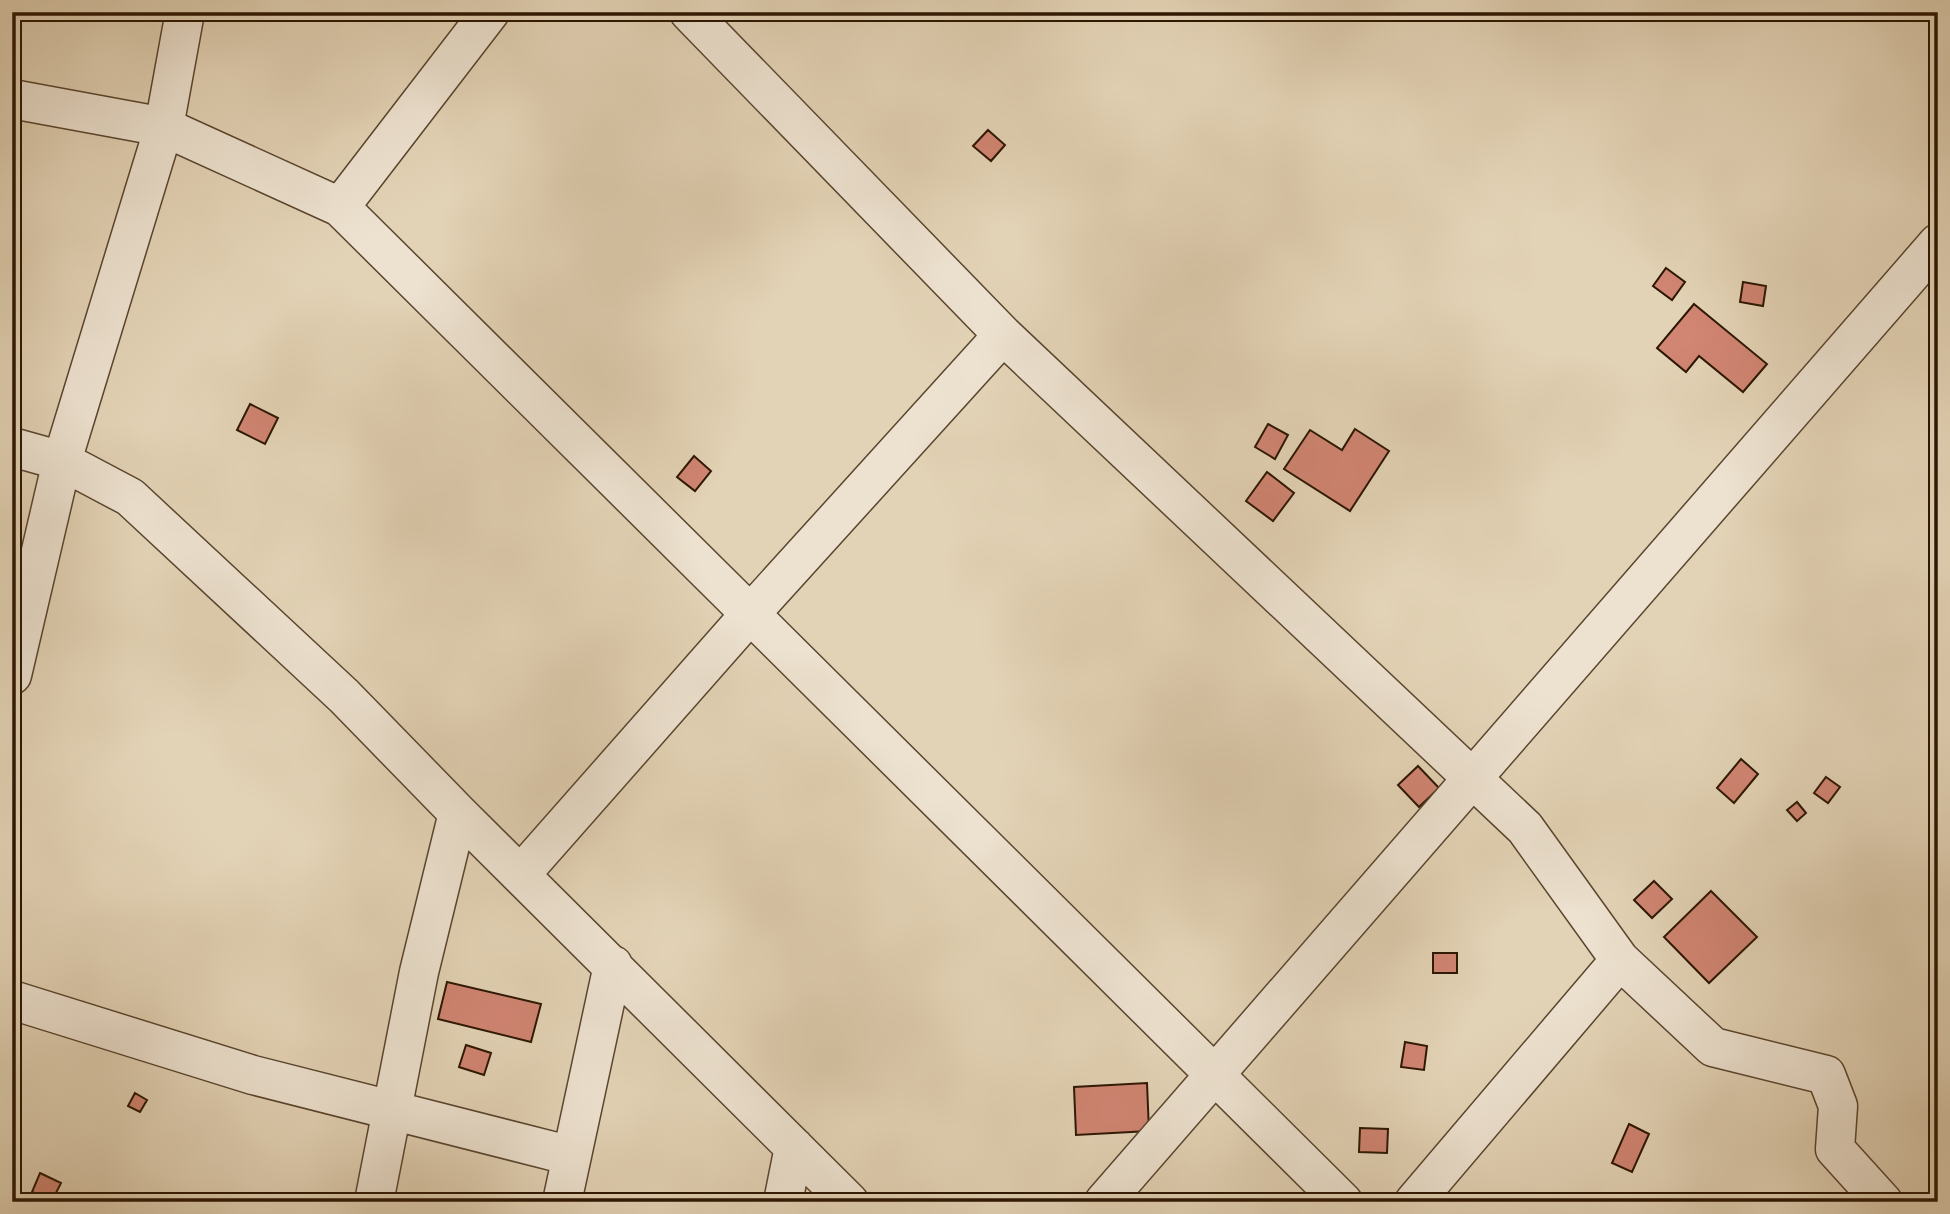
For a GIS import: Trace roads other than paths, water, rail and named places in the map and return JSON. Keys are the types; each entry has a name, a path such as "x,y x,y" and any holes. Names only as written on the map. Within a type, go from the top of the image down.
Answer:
{"street":[{"path":"12,675 62,461 164,127 185,12"},
{"path":"340,207 490,12"},
{"path":"689,12 1003,335 1524,828 1620,960 1713,1047 1826,1075 1838,1106 1835,1150 1882,1202"},
{"path":"12,99 164,127 340,207 1343,1202"},
{"path":"1104,1202 1938,243"},
{"path":"521,874 751,613 1003,335"},
{"path":"12,447 62,461 130,497 344,696 849,1202"},
{"path":"374,1202 419,972 458,813"},
{"path":"1414,1202 1620,960"},
{"path":"562,1202 613,965"},
{"path":"12,1000 253,1075 572,1156"},
{"path":"783,1202 794,1147"}]}
